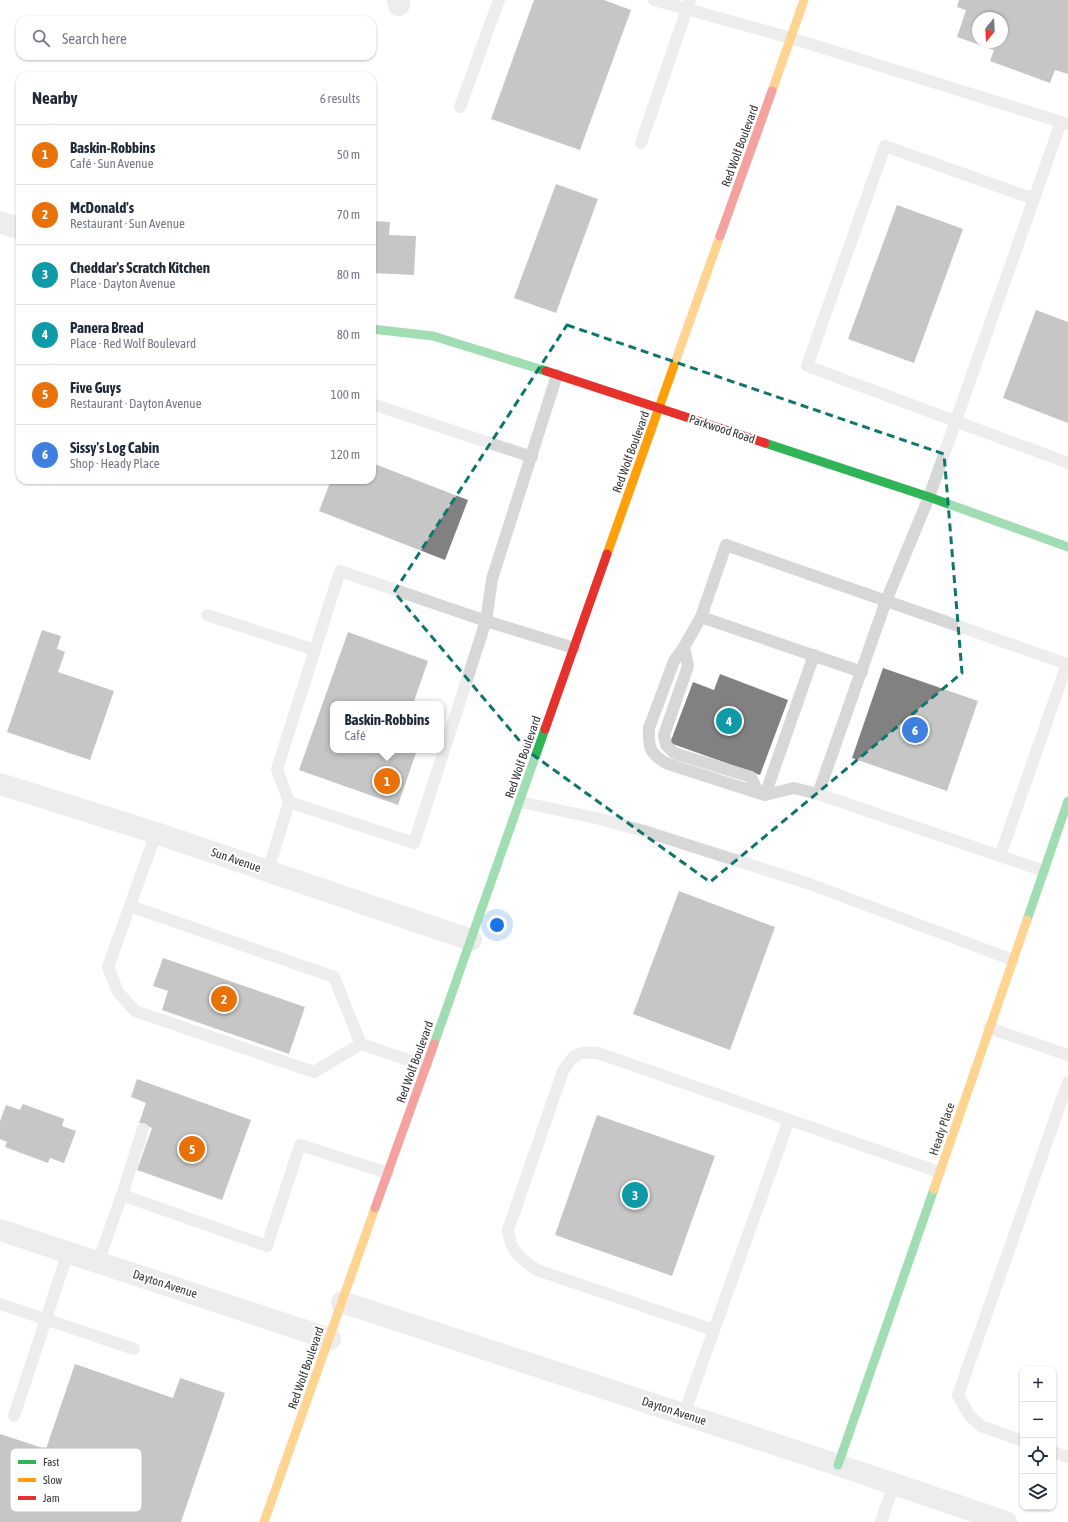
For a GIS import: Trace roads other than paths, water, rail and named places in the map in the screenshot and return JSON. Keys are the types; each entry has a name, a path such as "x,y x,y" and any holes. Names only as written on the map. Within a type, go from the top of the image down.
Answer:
{"main road":[{"name":"Red Wolf Boulevard","path":"264,1522 804,0"},
{"name":"Parkwood Road","path":"376,329 433,336 558,375 929,497 1068,547"},
{"name":"Heady Place","path":"838,1465 1068,800"}],"street":[{"path":"0,222 16,228"},
{"name":"Sun Avenue","path":"0,784 156,833 471,940"},
{"name":"Dayton Avenue","path":"0,1230 330,1339"},
{"name":"Dayton Avenue","path":"342,1302 838,1465 1006,1522"}],"lane":[{"path":"460,107 500,0"},
{"path":"654,0 689,5 1065,123 1034,199 929,497 886,601 818,794"},
{"path":"640,143 689,5"},
{"path":"1034,199 885,146 807,366 1068,463"},
{"path":"444,750 486,621 492,579 558,375"},
{"path":"376,405 532,457"},
{"path":"1000,856 1067,664 726,545 701,617 684,647 674,661 649,728 648,739 650,749 657,759 668,764 761,794 794,788 818,794 1000,856 1044,870"},
{"path":"268,871 289,802 277,769 340,572 486,621 574,648"},
{"path":"207,615 315,650"},
{"path":"701,617 862,672"},
{"path":"761,794 814,655"},
{"path":"289,802 414,843 443,753"},
{"path":"520,802 596,818 651,833 807,884 1013,960"},
{"path":"156,833 108,967 118,992 135,1011 314,1072 361,1044"},
{"path":"130,906 334,977 361,1044 426,1066"},
{"path":"989,1028 1068,1055"},
{"path":"714,1330 537,1270 519,1257 510,1244 508,1230 563,1072 571,1058 584,1052 598,1053 939,1172"},
{"path":"1020,1440 981,1426 969,1415 958,1395 1068,1082"},
{"path":"684,1414 789,1120"},
{"path":"98,1262 122,1195 143,1129"},
{"path":"122,1195 267,1246 300,1146 388,1173"},
{"path":"14,1416 68,1252"},
{"path":"0,1304 134,1350"},
{"path":"1056,1453 1068,1457"},
{"path":"881,1522 894,1484"}],"place":[{"name":"Panera Bread","path":"729,721"},
{"name":"Sissy's Log Cabin","path":"915,730"},
{"name":"Baskin-Robbins","path":"387,781"},
{"name":"McDonald's","path":"224,999"},
{"name":"Five Guys","path":"192,1149"},
{"name":"Cheddar's Scratch Kitchen","path":"635,1195"}]}
